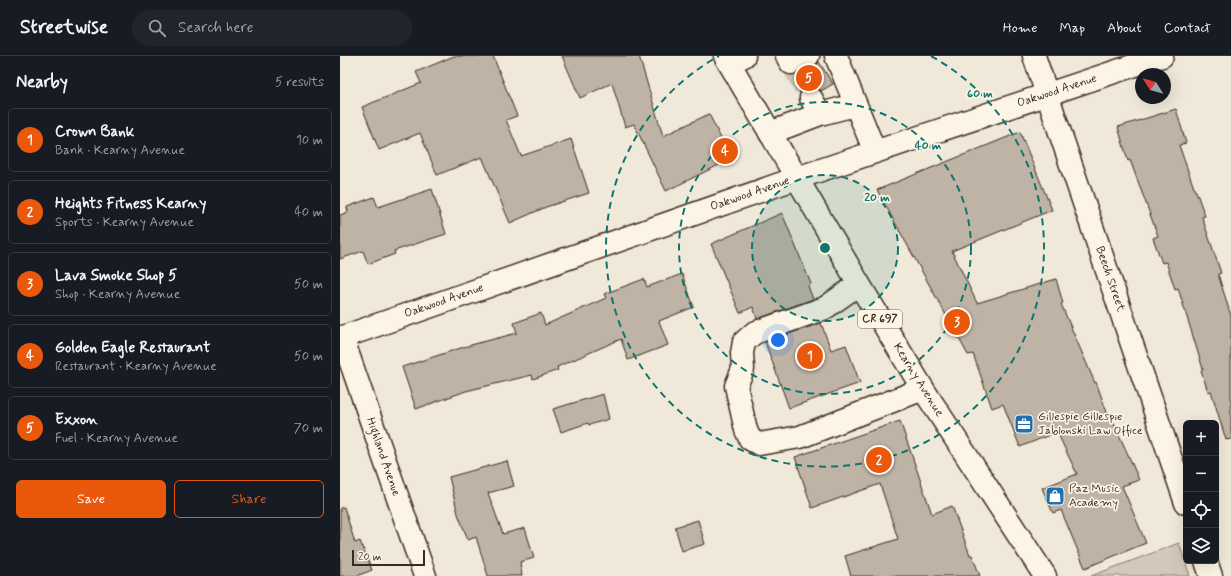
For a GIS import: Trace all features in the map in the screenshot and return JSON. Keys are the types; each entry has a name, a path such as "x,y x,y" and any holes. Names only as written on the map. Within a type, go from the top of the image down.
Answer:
{"street":[{"path":"836,56 875,152"},
{"name":"Beech Street","path":"1034,56 1183,494"},
{"name":"Oakwood Avenue","path":"341,337 796,178 1162,56"},
{"name":"Kearny Avenue","path":"732,58 770,133 859,284 923,389 1045,576"},
{"path":"770,133 816,106 855,105"},
{"path":"859,284 825,308 754,333 744,342 742,353 743,369 736,386 746,430 750,439 759,444 800,437 923,389"},
{"name":"Highland Avenue","path":"341,337 425,576"},
{"path":"1207,564 1211,576"}],"shaded area":[{"path":"1179,543 1183,555 1183,564 1186,564 1190,576 1091,576"}],"building":[{"path":"454,56 493,56 517,116 506,120 521,156 571,139 589,193 546,207 510,223 482,157 437,175 420,133 379,150 362,107 421,83 416,72"},
{"path":"562,56 639,56 663,136 709,114 731,159 666,191 634,124 625,127 612,83 580,98"},
{"path":"819,62 833,84 821,91 817,87 805,87 800,93 788,75 796,75 813,68"},
{"path":"1176,109 1186,143 1179,145 1205,216 1202,217 1221,273 1218,274 1231,316 1231,439 1226,440 1211,391 1208,392 1201,370 1203,369 1178,288 1175,289 1166,262 1162,263 1153,238 1158,236 1130,160 1128,161 1118,127"},
{"path":"1020,132 1052,210 952,251 977,303 1056,279 1063,303 1061,304 1095,383 1096,382 1109,418 1111,417 1139,480 1122,486 1146,543 1085,568 1061,510 1053,513 1042,488 1077,474 1057,432 1020,447 1003,404 992,408 973,354 968,355 877,190"},
{"path":"432,189 446,234 394,251 395,254 368,264 363,251 340,259 340,215 348,212 347,207 374,197 378,207"},
{"path":"782,213 811,284 808,286 813,299 757,319 753,307 740,313 711,244"},
{"path":"682,274 694,307 659,321 668,345 628,360 621,339 557,367 558,370 533,379 532,375 466,391 416,409 402,367 467,346 517,333 514,323 541,313 545,325 606,298 604,294 644,279 647,287"},
{"path":"821,323 831,350 846,345 860,383 789,408 765,342"},
{"path":"603,394 609,419 589,425 588,423 561,432 553,409"},
{"path":"900,421 932,514 952,506 970,555 972,555 980,576 851,576 845,556 898,539 880,484 812,508 795,457"},
{"path":"507,461 514,486 488,493 503,534 525,528 534,558 520,562 522,576 488,576 476,537 468,540 458,514 449,477"},
{"path":"344,507 355,543 360,541 372,570 357,576 340,576 340,508"},
{"path":"698,520 705,544 682,551 675,527"}],"tunnel":[{"path":"794,68 811,98"}],"place":[{"name":"Exxon","path":"809,78"},
{"name":"Golden Eagle Restaurant","path":"725,151"},
{"name":"Lava Smoke Shop 5","path":"957,322"},
{"name":"Crown Bank","path":"810,356"},
{"name":"Gillespie Gillespie Jablonski Law Office","path":"1024,424"},
{"name":"Heights Fitness Kearny","path":"879,460"},
{"name":"Paz Music Academy","path":"1055,496"}]}
